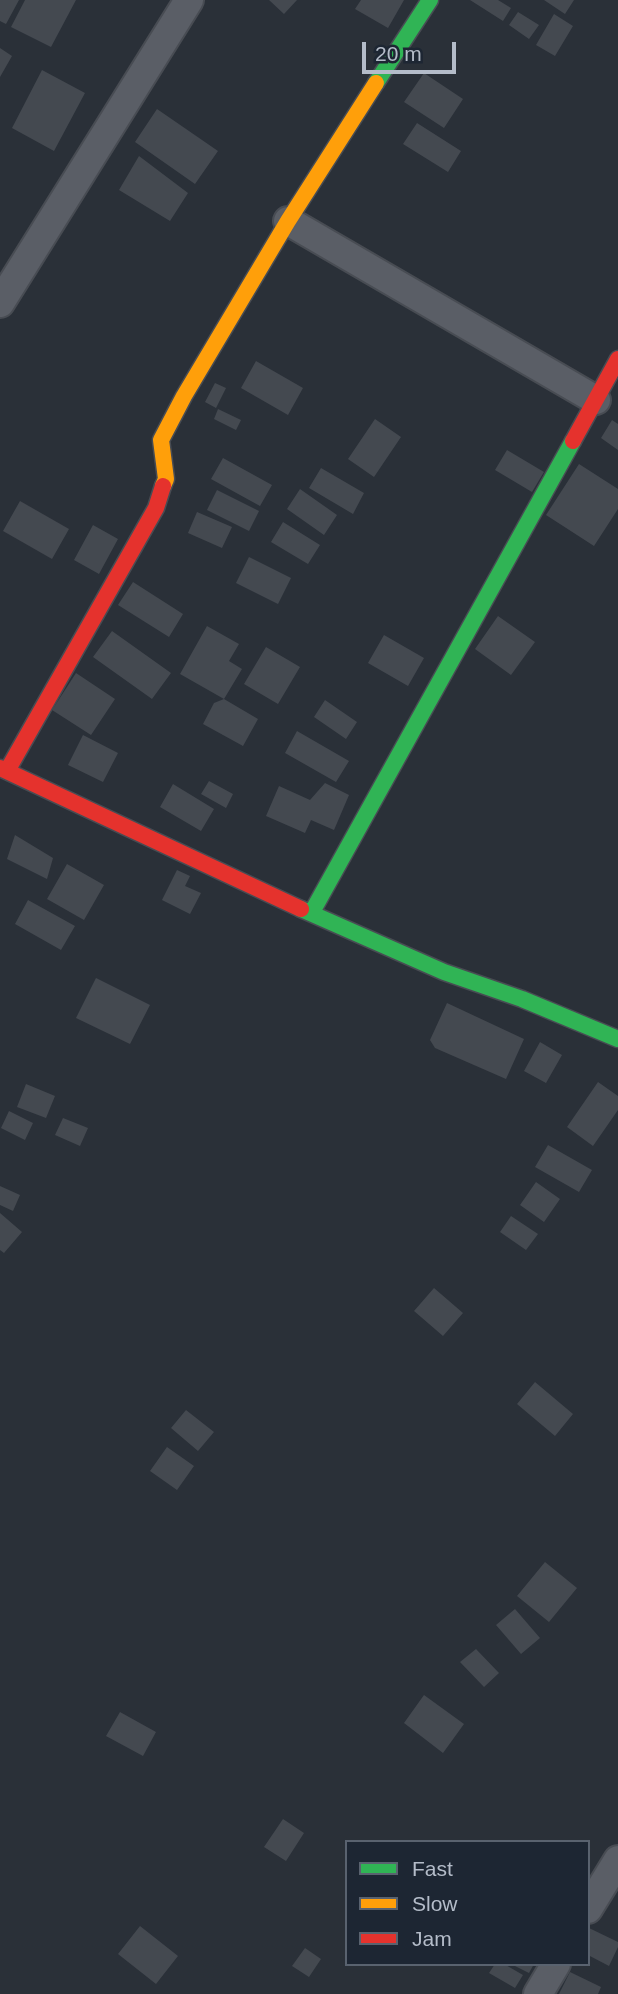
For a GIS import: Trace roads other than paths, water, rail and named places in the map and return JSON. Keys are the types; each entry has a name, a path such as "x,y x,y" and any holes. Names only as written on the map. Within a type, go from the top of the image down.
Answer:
{"street":[{"path":"0,303 189,0"},
{"path":"430,0 288,221 184,396 161,440 166,479 156,508 4,770 234,879 444,972 522,999 618,1039"},
{"path":"288,221 596,400"},
{"path":"312,912 618,359"},
{"path":"590,1906 618,1860"},
{"path":"538,1994 555,1966"}]}
